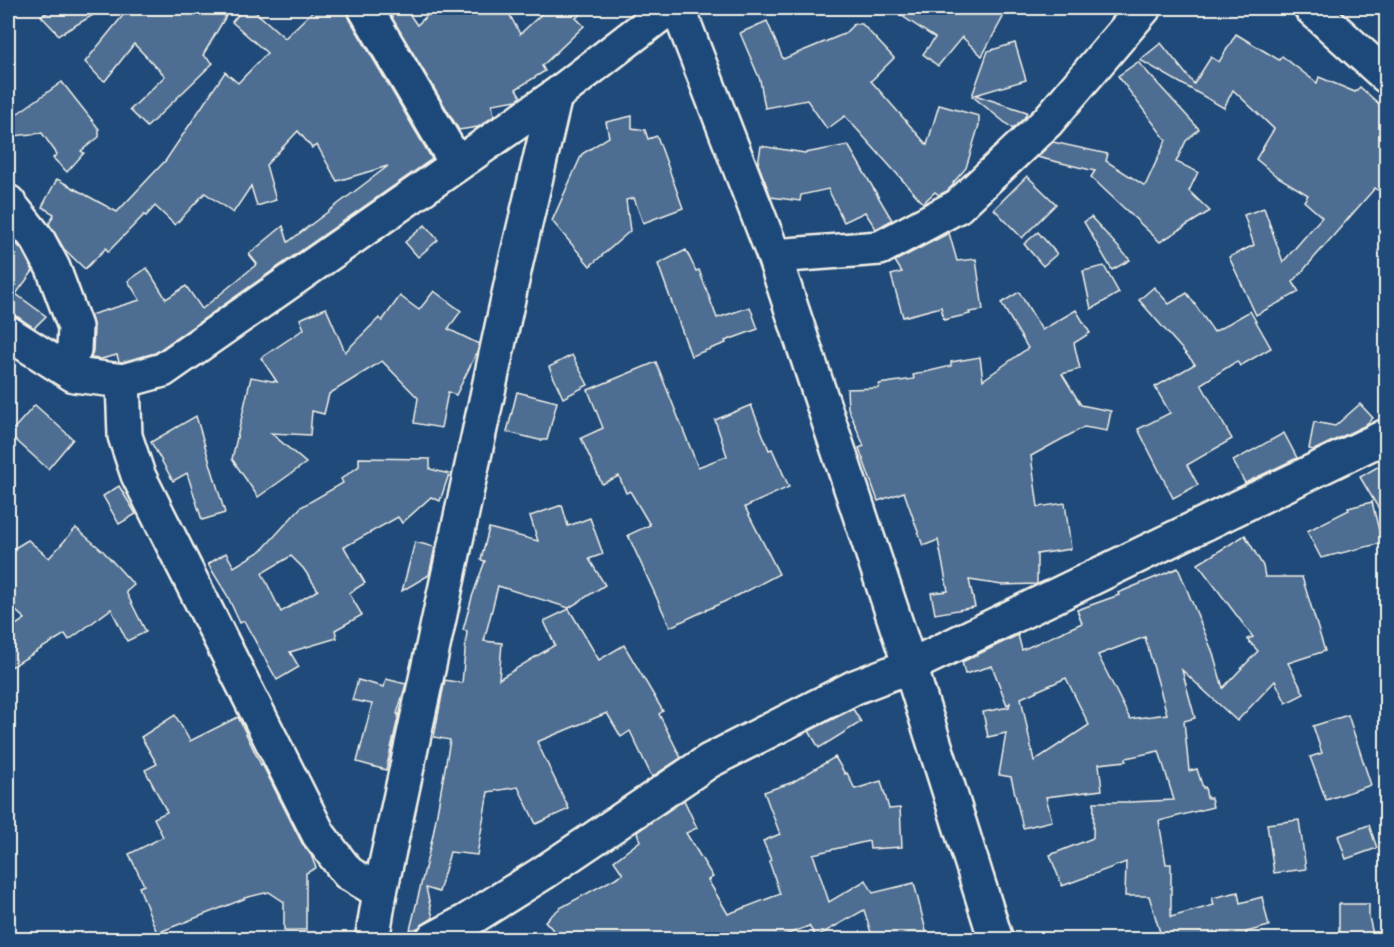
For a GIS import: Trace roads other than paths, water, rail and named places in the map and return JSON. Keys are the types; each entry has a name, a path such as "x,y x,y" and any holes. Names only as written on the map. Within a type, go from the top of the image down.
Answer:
{"street":[{"path":"365,8 457,164"},
{"path":"8,333 74,375 123,381 163,370 555,96 669,8"},
{"path":"678,8 774,256 910,666 996,939"},
{"path":"774,256 880,248 958,206 1047,122 1144,8"},
{"path":"1311,8 1386,76"},
{"path":"372,939 380,892 514,274 555,96"},
{"path":"8,202 38,240 53,268 75,327 74,350 64,368"},
{"path":"123,381 125,436 138,475 319,835 348,873 380,892"},
{"path":"432,939 465,922 543,873 710,761 855,687 910,666 1386,436"}]}
